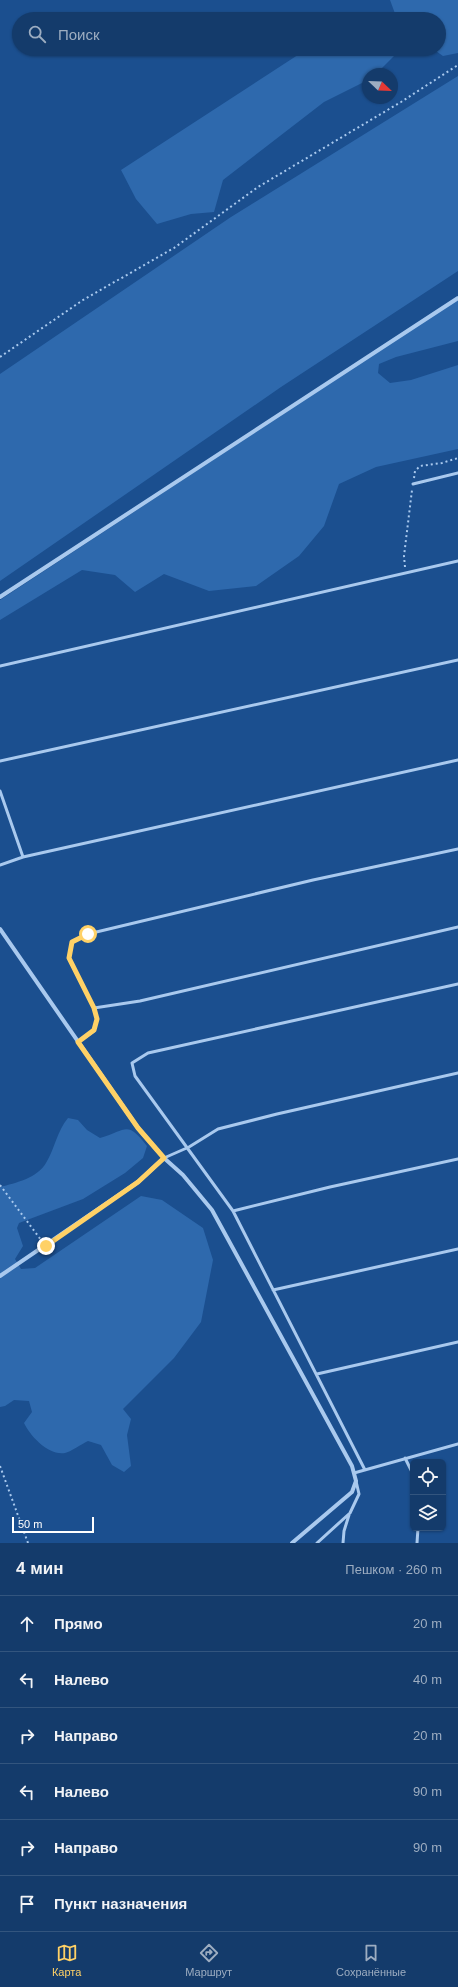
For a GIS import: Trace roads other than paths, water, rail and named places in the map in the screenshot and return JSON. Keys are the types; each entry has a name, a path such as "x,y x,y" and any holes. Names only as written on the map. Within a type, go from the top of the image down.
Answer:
{"street":[{"path":"0,597 458,298"},
{"path":"0,929 138,1128 164,1158 183,1175 212,1210 354,1473 356,1481 352,1492 292,1543"},
{"path":"0,1276 138,1182 164,1158"}],"lane":[{"path":"413,484 458,473"},
{"path":"0,666 458,561"},
{"path":"0,761 458,660"},
{"path":"0,865 23,857 458,760"},
{"path":"0,791 23,857"},
{"path":"78,1042 94,1030 97,1019 94,1008 69,958 72,942 88,934 313,880 458,849"},
{"path":"94,1008 140,1001 458,927"},
{"path":"365,1470 233,1211 189,1147 135,1076 132,1063 148,1053 458,984"},
{"path":"164,1158 189,1147 218,1129 277,1114 458,1073"},
{"path":"233,1211 330,1187 458,1160"},
{"path":"273,1290 458,1248"},
{"path":"317,1374 458,1342"},
{"path":"354,1473 458,1444"},
{"path":"406,1458 410,1467"},
{"path":"343,1543 344,1531 350,1513 359,1494 356,1481"},
{"path":"317,1543 350,1513"},
{"path":"416,1543 418,1531"}]}
